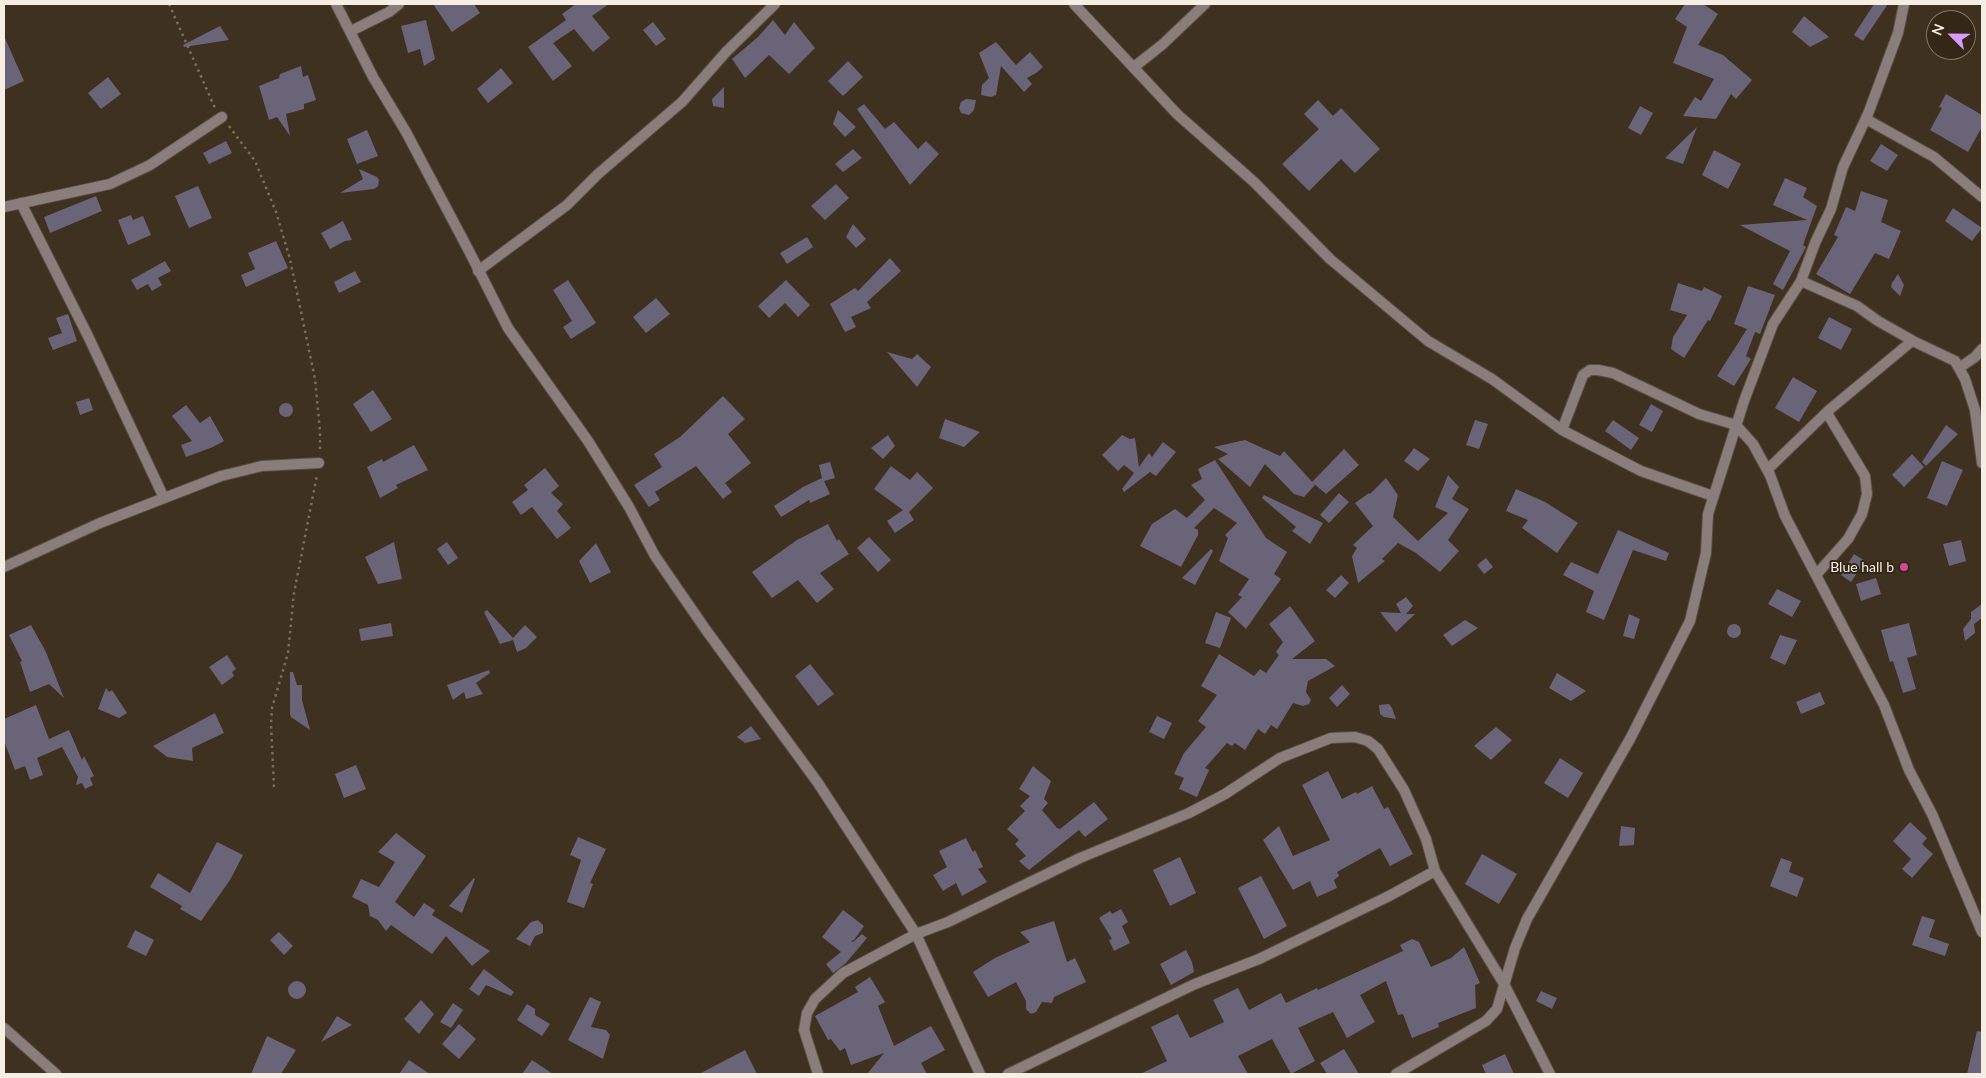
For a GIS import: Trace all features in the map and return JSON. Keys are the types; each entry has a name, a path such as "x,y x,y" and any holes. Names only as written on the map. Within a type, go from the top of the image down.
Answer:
{"street":[{"path":"336,4 508,328 588,441 629,507 655,556 706,630 818,783 916,934 980,1074"},
{"path":"350,32 389,12 399,4"},
{"path":"478,271 567,205 598,174 682,102 726,52 775,4"},
{"path":"1074,4 1177,114 1254,182 1330,259 1428,341 1492,379 1562,430 1641,471 1713,496"},
{"path":"1134,67 1163,44 1206,4"},
{"path":"1396,1074 1486,1021 1497,1009 1515,948 1527,918 1630,738 1690,621 1706,553 1708,514 1750,384 1773,324 1801,281 1815,243 1831,209 1843,167 1866,119 1898,33 1904,4"},
{"path":"4,207 110,184 150,165 222,117"},
{"path":"1866,119 1934,157 1982,196"},
{"path":"20,203 88,336 164,498"},
{"path":"1801,281 1857,306 1878,321 1912,340 1954,360 1965,379 1975,410 1982,463"},
{"path":"1767,470 1827,413 1912,340"},
{"path":"1959,368 1975,357 1982,349"},
{"path":"1562,430 1583,374 1590,370 1613,373 1699,414 1736,425 1753,444 1767,470 1785,516 1884,705 1909,770 1932,814 1982,932"},
{"path":"1816,575 1848,539 1862,514 1867,494 1865,476 1827,413"},
{"path":"4,567 100,523 221,476 262,466 319,463"},
{"path":"818,1074 804,1030 807,1013 815,999 843,973 916,934 948,922 1080,858 1189,813 1225,794 1280,758 1330,738 1355,737 1368,741 1378,749 1404,790 1426,839 1435,870 1504,984 1550,1074"},
{"path":"1008,1074 1186,988 1267,955 1389,896 1435,870"},
{"path":"4,1028 56,1074"}],"path":[{"path":"170,4 212,103 255,161 276,212 290,259 315,380 320,431 319,463 294,593 288,653 272,708 274,787"}],"building":[{"path":"433,4 474,4 480,13 452,32"},
{"path":"576,4 609,4 592,16 610,38 593,52 574,29 553,43 572,66 553,81 528,47 566,20 562,14"},
{"path":"1685,4 1703,4 1718,14 1698,45 1723,55 1752,80 1736,99 1731,94 1716,119 1683,116 1695,97 1701,101 1714,79 1673,63 1687,27 1675,19"},
{"path":"1874,4 1888,4 1863,41 1854,35"},
{"path":"1804,16 1829,37 1810,47 1792,32"},
{"path":"426,20 435,59 424,66 420,49 408,53 401,26"},
{"path":"773,20 785,35 794,22 815,48 789,74 769,55 745,78 732,59 758,37"},
{"path":"653,22 666,39 656,46 643,30"},
{"path":"220,26 229,40 184,47 183,45"},
{"path":"4,36 24,81 4,90"},
{"path":"996,42 1016,65 1030,52 1043,67 1027,78 1032,84 1024,92 1001,66 996,95 991,97 981,95 982,85 989,78 979,53"},
{"path":"848,61 863,77 843,96 828,81"},
{"path":"301,66 303,77 308,75 316,100 304,104 304,109 286,114 290,136 277,117 269,120 259,86 279,78 280,74"},
{"path":"501,68 513,83 488,103 477,89"},
{"path":"108,77 121,94 101,109 88,93"},
{"path":"724,87 724,108 713,106 712,99"},
{"path":"1946,94 1982,115 1982,127 1968,152 1930,130 1942,108 1939,107"},
{"path":"966,99 976,100 974,110 969,115 961,113 959,108 961,102"},
{"path":"1318,100 1333,116 1341,108 1380,149 1355,173 1341,159 1309,191 1282,164 1319,129 1304,114"},
{"path":"864,104 885,129 894,122 918,149 926,141 939,154 910,185 857,109"},
{"path":"1640,106 1653,113 1641,135 1628,128"},
{"path":"838,110 856,127 845,137 833,124"},
{"path":"1697,127 1683,164 1665,158"},
{"path":"367,130 378,156 357,164 347,139"},
{"path":"226,141 232,153 209,164 203,153"},
{"path":"1881,144 1898,155 1887,171 1870,161"},
{"path":"853,149 862,158 843,172 835,164"},
{"path":"1714,150 1741,164 1728,189 1702,175"},
{"path":"359,169 377,177 379,180 378,186 374,189 340,193 363,179"},
{"path":"1785,178 1807,188 1803,197 1817,206 1803,245 1806,247 1783,290 1773,284 1790,251 1740,225 1807,220 1773,205"},
{"path":"836,184 849,198 825,220 811,206"},
{"path":"198,186 212,218 189,228 175,196"},
{"path":"1861,191 1888,200 1881,222 1901,231 1889,259 1875,253 1850,294 1816,274 1838,237 1834,235 1846,207 1855,211"},
{"path":"96,196 102,211 50,233 44,217"},
{"path":"1953,208 1982,228 1972,241 1945,221"},
{"path":"131,215 133,220 143,216 151,235 128,245 118,220"},
{"path":"343,221 352,240 345,241 330,249 321,233"},
{"path":"853,224 866,239 856,248 846,237"},
{"path":"807,237 813,247 787,264 780,253"},
{"path":"276,241 288,268 246,287 241,275 255,269 248,253"},
{"path":"890,258 901,271 867,302 871,308 851,317 856,327 845,332 830,304 855,288 858,291"},
{"path":"165,261 171,271 158,278 162,285 152,291 148,284 137,290 131,280"},
{"path":"355,271 361,282 339,293 334,282"},
{"path":"1898,274 1904,285 1900,296 1891,287"},
{"path":"568,280 596,323 571,339 563,327 572,321 553,290"},
{"path":"786,280 810,305 798,317 785,303 769,318 758,306"},
{"path":"1678,283 1702,291 1704,287 1722,296 1710,321 1708,320 1684,358 1671,349 1673,337 1687,315 1670,310"},
{"path":"1748,286 1775,295 1760,334 1755,332 1746,356 1751,359 1734,386 1717,376 1747,329 1734,324"},
{"path":"656,298 670,314 646,333 633,317"},
{"path":"68,314 77,341 53,350 48,338 62,333 56,318"},
{"path":"1829,317 1852,329 1841,350 1818,338"},
{"path":"887,352 912,359 917,354 931,367 917,387"},
{"path":"1793,377 1817,391 1799,422 1775,408"},
{"path":"373,390 392,419 371,432 353,404"},
{"path":"723,396 745,419 728,434 751,463 725,483 732,492 723,499 696,466 655,492 660,500 649,507 634,485 662,467 654,454 680,437"},
{"path":"89,398 93,410 80,415 76,402"},
{"path":"286,403 291,405 293,410 291,415 286,417 281,415 279,410 281,405"},
{"path":"1651,404 1663,411 1652,432 1639,425"},
{"path":"186,405 200,423 210,416 224,441 186,457 181,445 192,441 172,416"},
{"path":"945,419 980,432 964,447 939,438"},
{"path":"1475,420 1488,424 1479,449 1466,445"},
{"path":"1613,420 1639,438 1631,450 1605,431"},
{"path":"1946,425 1958,434 1926,466 1922,462"},
{"path":"888,435 895,446 883,459 871,448"},
{"path":"1122,435 1130,439 1135,438 1139,467 1149,453 1152,457 1163,442 1176,452 1156,476 1150,472 1124,492 1122,489 1134,473 1124,465 1118,471 1102,455"},
{"path":"1245,440 1280,456 1284,451 1315,485 1304,497 1294,494 1265,464 1250,487 1218,459 1228,454 1214,447"},
{"path":"414,445 428,470 396,485 398,488 380,498 367,467 382,459 383,462"},
{"path":"1414,448 1430,459 1418,471 1404,461"},
{"path":"1344,449 1359,465 1326,494 1312,482"},
{"path":"1912,454 1924,467 1904,487 1892,475"},
{"path":"1215,460 1266,538 1287,552 1274,574 1281,579 1246,629 1228,612 1242,597 1238,595 1249,579 1219,561 1228,538 1225,535 1237,523 1214,508 1194,528 1198,530 1198,535 1181,567 1140,546 1152,524 1175,509 1187,518 1205,500 1191,485 1202,479 1198,469"},
{"path":"1942,461 1963,470 1947,506 1927,498"},
{"path":"830,462 835,478 824,481 830,494 810,503 809,500 781,517 774,506 803,487 822,478 819,465"},
{"path":"891,466 910,480 917,472 933,488 909,512 914,520 895,533 887,521 903,510 874,489"},
{"path":"545,468 559,486 551,493 563,504 557,511 571,528 557,539 532,507 521,515 512,502 528,490 524,485"},
{"path":"1448,475 1459,487 1452,499 1469,509 1448,540 1459,551 1440,572 1416,553 1398,543 1382,559 1385,561 1358,583 1352,556 1357,548 1353,545 1373,526 1355,503 1370,494 1386,478 1398,495 1393,517 1418,541 1448,513 1435,507"},
{"path":"1516,489 1545,502 1578,523 1557,553 1522,528 1528,520 1506,511"},
{"path":"1339,493 1349,502 1329,523 1320,515"},
{"path":"1264,495 1323,523 1310,544 1292,531 1296,527 1262,498"},
{"path":"828,524 837,541 839,539 849,554 820,573 834,589 817,603 798,580 772,598 752,572 797,540"},
{"path":"1618,530 1669,553 1666,561 1633,550 1604,620 1586,612 1594,591 1563,575 1571,562 1598,574"},
{"path":"869,537 891,560 878,572 857,548"},
{"path":"1961,540 1966,561 1949,566 1943,544"},
{"path":"394,542 402,579 378,584 365,557"},
{"path":"447,542 458,558 448,565 437,549"},
{"path":"596,543 611,572 590,583 579,561"},
{"path":"1211,549 1213,551 1195,585 1182,578"},
{"path":"1854,554 1865,561 1851,582 1841,575"},
{"path":"1486,558 1493,567 1484,574 1477,565"},
{"path":"1341,575 1349,583 1335,598 1326,590"},
{"path":"1876,578 1881,594 1861,601 1856,584"},
{"path":"1777,589 1801,601 1792,617 1768,604"},
{"path":"1406,597 1413,606 1406,614 1415,614 1396,632 1380,612 1401,613 1396,604"},
{"path":"1982,604 1982,618 1974,624 1975,633 1965,641 1963,629 1971,619 1971,612"},
{"path":"1290,606 1315,641 1292,659 1326,659 1335,666 1308,681 1306,692 1311,700 1309,704 1303,706 1293,703 1277,729 1271,725 1265,734 1258,729 1245,750 1235,743 1232,746 1227,743 1205,768 1209,770 1197,797 1179,789 1184,778 1174,774 1184,753 1206,727 1198,721 1217,695 1201,686 1219,654 1254,676 1260,669 1266,673 1279,655 1276,652 1283,642 1269,624"},
{"path":"487,610 513,638 525,625 537,637 526,648 517,652 513,640 500,644 484,612"},
{"path":"1216,612 1231,618 1220,648 1205,643"},
{"path":"1629,614 1640,619 1634,639 1623,636"},
{"path":"1465,620 1478,628 1452,646 1443,635"},
{"path":"391,623 393,636 361,641 359,629"},
{"path":"1909,623 1917,655 1907,658 1916,689 1903,693 1893,661 1890,662 1881,630"},
{"path":"1734,624 1739,626 1741,631 1739,636 1734,638 1729,636 1727,631 1729,626"},
{"path":"31,625 46,652 64,698 49,684 30,692 20,662 22,661 9,635"},
{"path":"1780,635 1797,640 1785,665 1770,658"},
{"path":"227,655 236,669 232,672 234,676 222,685 209,667"},
{"path":"810,664 834,694 818,706 795,676"},
{"path":"489,670 490,673 476,683 483,694 466,699 464,692 453,700 447,685"},
{"path":"290,672 293,672 297,685 302,685 302,700 310,730 291,717"},
{"path":"1557,673 1586,691 1571,701 1549,688"},
{"path":"1342,685 1350,694 1337,707 1329,698"},
{"path":"106,688 109,692 112,690 127,713 119,718 98,709"},
{"path":"1820,692 1825,704 1801,714 1796,702"},
{"path":"1389,704 1396,719 1384,717 1380,714 1379,705"},
{"path":"36,705 49,739 69,730 82,760 84,756 94,776 90,778 93,785 85,789 82,783 76,785 78,777 62,747 37,758 43,775 30,780 25,766 15,770 4,741 4,719"},
{"path":"215,713 224,733 192,748 193,761 167,757 153,746"},
{"path":"1157,716 1172,723 1164,739 1149,732"},
{"path":"751,726 761,739 745,743 737,737"},
{"path":"1496,727 1512,740 1491,760 1474,746"},
{"path":"1560,758 1583,773 1568,798 1544,783"},
{"path":"356,765 366,789 344,798 335,774"},
{"path":"1033,766 1051,781 1044,799 1048,803 1042,810 1057,828 1060,829 1094,802 1108,819 1085,837 1079,830 1029,870 1019,861 1026,856 1015,844 1019,840 1007,829 1025,811 1020,806 1030,796 1019,789"},
{"path":"1328,771 1342,799 1372,786 1384,809 1388,807 1413,854 1390,866 1380,848 1337,872 1339,876 1334,880 1337,888 1317,897 1310,881 1293,890 1263,840 1279,826 1293,856 1330,840 1302,785"},
{"path":"1910,822 1927,838 1922,844 1933,854 1912,878 1902,869 1911,859 1893,841"},
{"path":"1621,826 1635,828 1634,845 1619,846"},
{"path":"396,833 426,856 395,902 414,917 424,903 435,910 432,915 490,951 472,966 446,936 432,954 391,925 386,931 378,920 370,916 368,905 352,897 361,879 379,887 395,862 378,852"},
{"path":"578,837 606,849 590,883 593,884 584,908 567,902 581,860 570,855"},
{"path":"966,838 973,852 975,850 983,867 978,869 987,882 962,896 956,883 943,891 933,875 947,867 939,851"},
{"path":"217,842 243,855 230,880 201,921 180,909 182,906 150,887 158,873 190,893"},
{"path":"1482,854 1517,874 1499,904 1465,884"},
{"path":"1180,857 1196,893 1170,906 1153,870"},
{"path":"1781,858 1792,862 1789,872 1804,878 1797,897 1770,886"},
{"path":"1261,876 1287,926 1264,939 1238,888"},
{"path":"474,878 462,913 449,906"},
{"path":"1121,909 1128,922 1122,926 1130,943 1114,951 1109,940 1112,939 1099,918 1110,911 1112,914"},
{"path":"843,910 864,926 854,940 851,941 853,942 862,934 867,938 846,963 833,973 826,964 841,952 822,937"},
{"path":"1922,916 1935,920 1929,937 1949,944 1945,956 1912,945"},
{"path":"538,920 543,925 543,933 535,936 530,946 516,939 531,922"},
{"path":"1054,921 1067,962 1075,958 1086,982 1054,997 1052,1003 1042,1002 1036,1012 1031,1014 1026,1009 1026,1001 1016,982 988,997 973,972 995,958 1030,942 1020,932"},
{"path":"135,930 154,940 146,956 127,947"},
{"path":"279,932 293,946 284,955 270,940"},
{"path":"1412,939 1419,942 1431,967 1451,958 1464,947 1480,983 1475,985 1476,1008 1438,1023 1439,1027 1412,1038 1403,1014 1398,1015 1386,981 1360,995 1375,1022 1347,1038 1333,1012 1298,1028 1315,1061 1291,1074 1272,1039 1238,1056 1248,1074 1140,1074 1167,1061 1151,1027 1178,1014 1190,1038 1224,1022 1213,1000 1238,988 1249,1010 1281,993 1286,1003 1403,951 1400,945"},
{"path":"1186,950 1192,962 1194,972 1171,985 1160,964"},
{"path":"484,969 514,992 511,996 486,985 479,996 469,989"},
{"path":"870,977 885,1002 878,1006 894,1046 931,1026 945,1050 921,1063 927,1074 867,1074 884,1053 851,1065 845,1048 840,1051 831,1039 828,1040 815,1016 858,992 855,987"},
{"path":"297,981 303,984 306,990 303,996 297,999 291,996 288,990 291,984"},
{"path":"1541,991 1557,998 1552,1009 1536,1001"},
{"path":"590,997 601,1002 591,1027 606,1030 610,1035 603,1059 568,1040"},
{"path":"421,1000 434,1014 419,1034 404,1019"},
{"path":"453,1003 463,1010 451,1028 440,1022"},
{"path":"527,1004 535,1009 535,1015 550,1024 542,1036 517,1020"},
{"path":"337,1016 352,1025 321,1042"},
{"path":"459,1024 476,1039 459,1059 442,1044"},
{"path":"1977,1031 1982,1032 1982,1074 1967,1074"},
{"path":"267,1036 296,1050 281,1074 251,1074"},
{"path":"1344,1049 1359,1074 1327,1074 1320,1063"},
{"path":"745,1050 757,1074 699,1074"},
{"path":"1505,1054 1514,1074 1486,1074 1482,1065"},
{"path":"409,1060 430,1074 399,1074"},
{"path":"532,1060 553,1074 522,1074"}],"place":[{"name":"Blue hall b","path":"1904,567"}]}
